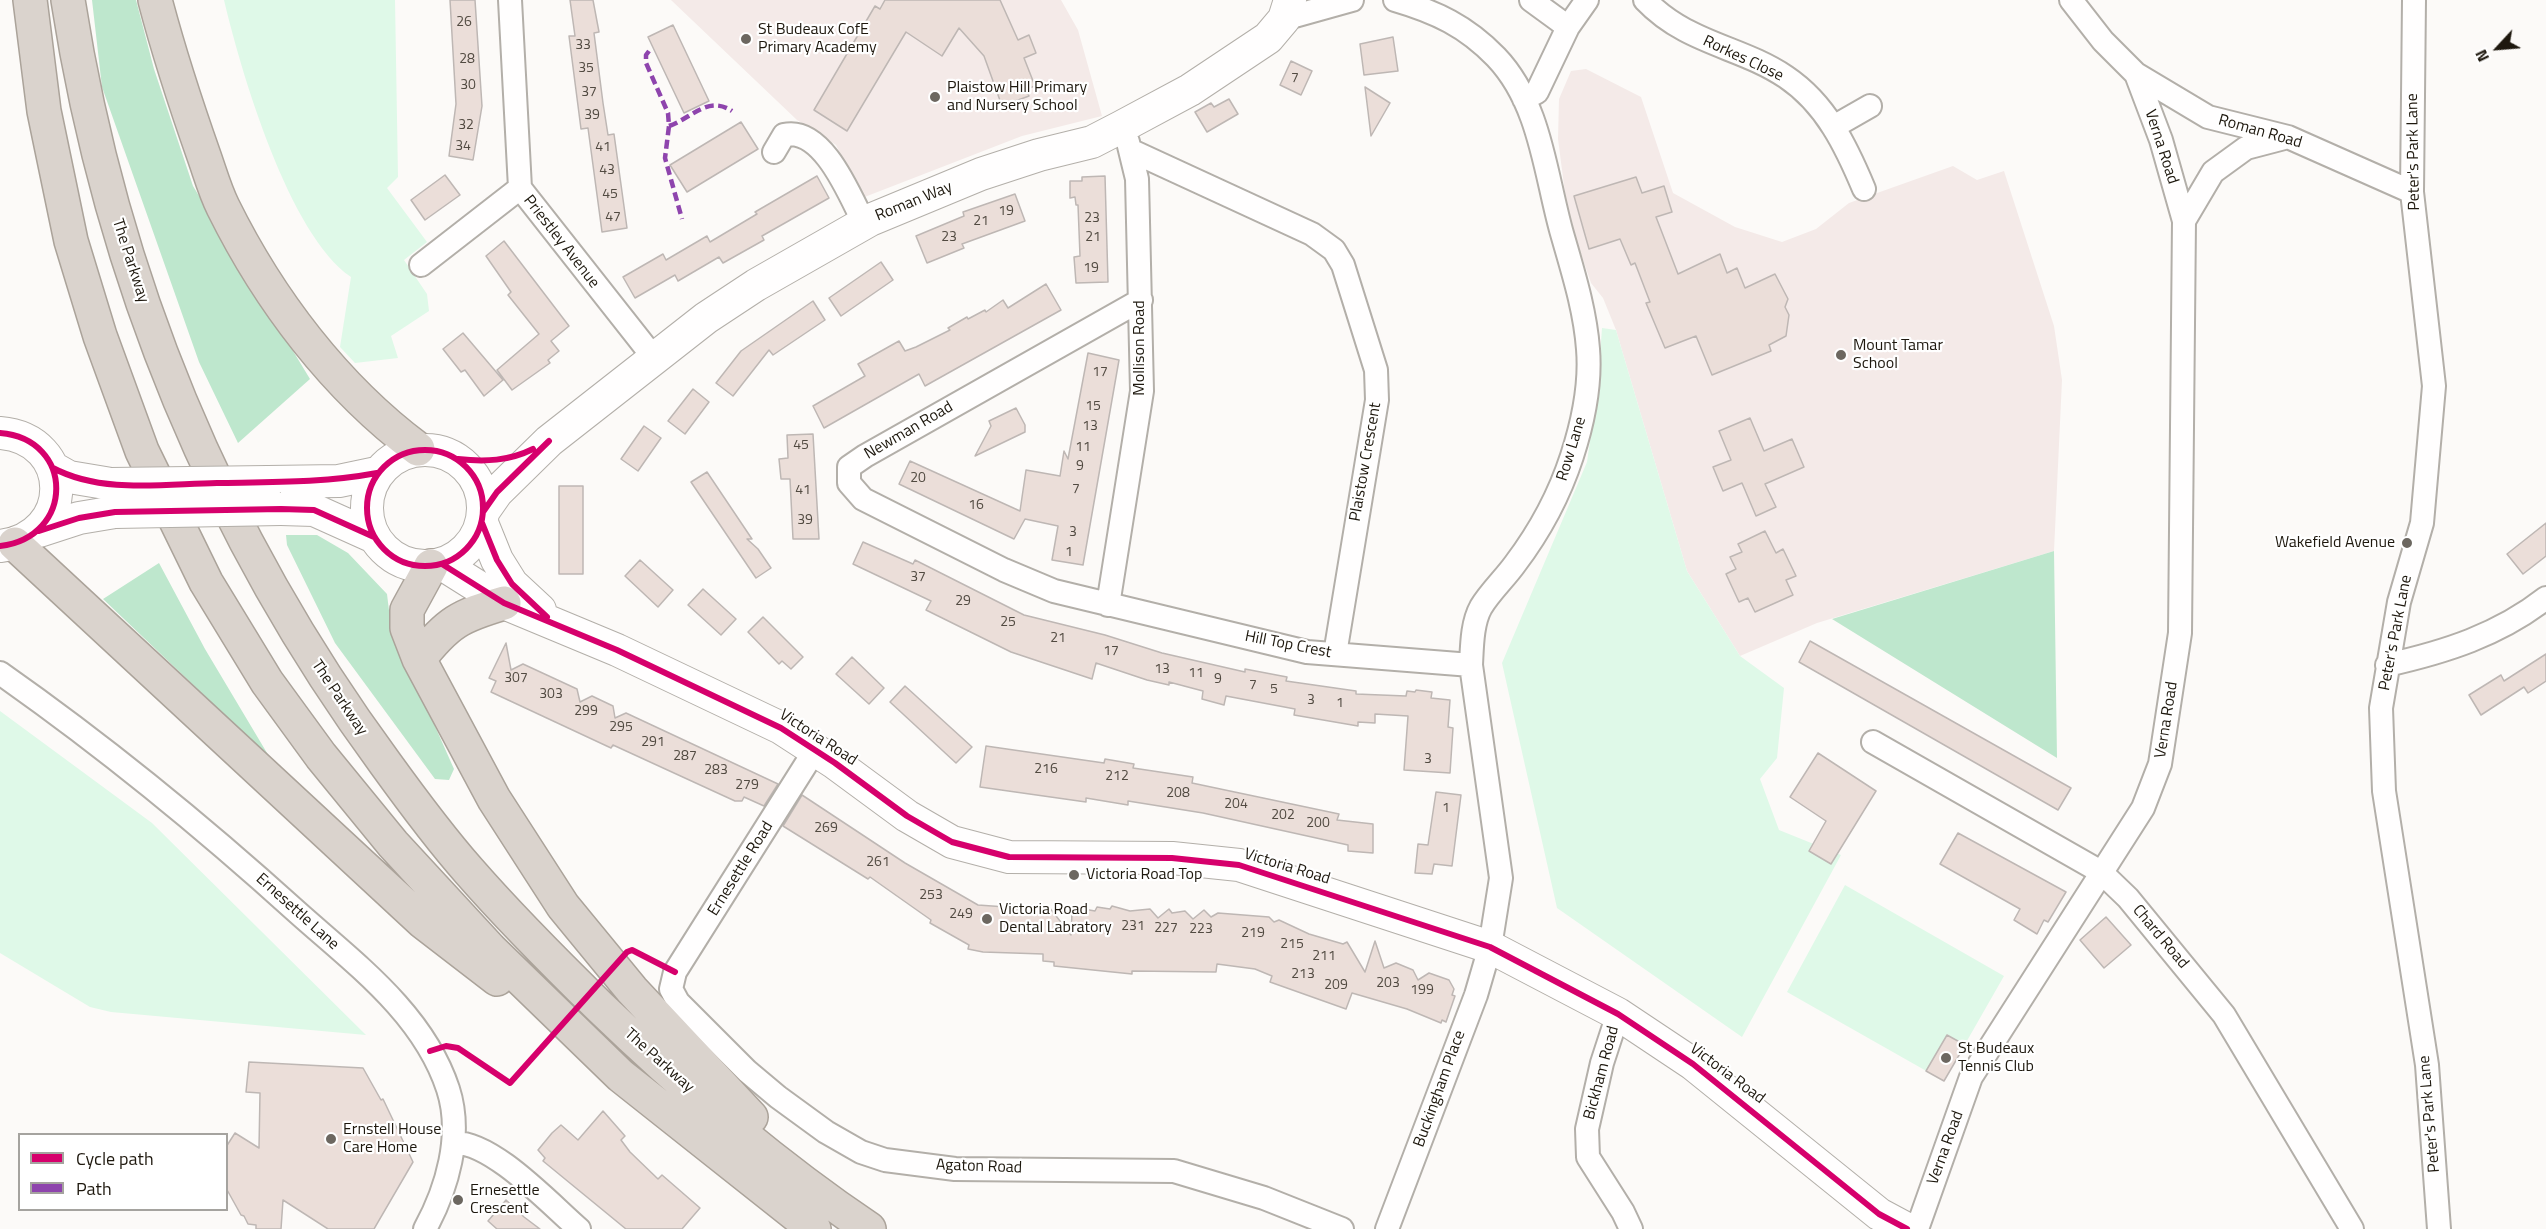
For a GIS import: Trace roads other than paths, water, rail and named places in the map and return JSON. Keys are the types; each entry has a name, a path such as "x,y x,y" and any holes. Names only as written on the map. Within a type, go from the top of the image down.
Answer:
{"highway":[{"name":"The Parkway","path":"30,0 44,111 72,241 100,336 142,451 206,582 267,682 321,756 393,844 490,949 621,1076 814,1229"},
{"name":"The Parkway","path":"68,0 102,168 129,263 169,375 203,456 265,581 339,701 467,869 559,966 641,1046 749,1141 860,1223"},
{"path":"155,0 170,56 222,205 248,251 307,339 348,388 389,427 418,449"},
{"path":"18,540 423,922 621,1076"},
{"path":"437,565 407,610 407,628 419,659 494,799 563,906 639,998 733,1098 860,1223"},
{"path":"419,659 443,630 457,618 504,603"}],"street":[{"name":"Priestley Avenue","path":"510,0 520,188 654,358"},
{"path":"1287,10 1352,0"},
{"name":"Row Lane","path":"1395,0 1422,8 1462,27 1498,59 1524,99 1538,135 1580,293 1589,350 1587,402 1572,456 1544,524 1481,607 1474,629 1471,665 1502,878 1490,947"},
{"path":"1531,0 1568,27"},
{"path":"1524,99 1537,92 1568,27 1587,0"},
{"name":"Rorkes Close","path":"1645,0 1660,16 1701,40 1786,77 1835,126 1864,189"},
{"name":"Roman Road","path":"2071,0 2103,41 2136,74 2208,117 2288,137 2412,192"},
{"name":"Peter's Park Lane","path":"2414,0 2412,192 2434,386 2422,523 2399,602 2381,708 2384,790 2427,1065 2439,1229"},
{"name":"Roman Way","path":"482,517 497,492 549,441 654,358 756,285 864,223 981,174 1039,154 1092,142 1127,139 1190,90 1268,38 1287,10"},
{"name":"Verna Road","path":"1917,1229 1971,1077 2142,808 2160,764 2180,633 2184,221 2161,140 2136,74"},
{"path":"1835,126 1870,106"},
{"path":"774,152 784,135 794,133 813,143 829,158 864,223"},
{"name":"Verna Road","path":"2184,221 2213,172 2246,148 2288,137"},
{"name":"Mollison Road","path":"1107,605 1142,391 1137,179 1127,139"},
{"name":"Plaistow Crescent","path":"1127,139 1312,234 1334,250 1343,265 1376,370 1377,400 1335,654"},
{"path":"421,265 520,188"},
{"name":"Newman Road","path":"1107,605 1054,591 1004,570 862,499 849,483 849,467 1030,361 1141,300"},
{"path":"0,432 14,434 30,441 44,453 53,468 57,485 55,502 49,518 18,540"},
{"name":"Roman Way","path":"458,459 486,462 519,456 549,441"},
{"path":"418,449 446,453 458,459 472,473 481,492 482,517 473,541 460,555 437,565 414,566 398,560 384,550 374,537 368,521 366,504 369,488 377,473 389,461 402,453 418,449"},
{"path":"53,468 113,498 274,495 377,473"},
{"path":"274,495 374,537"},
{"path":"18,540 79,518 113,498"},
{"name":"Victoria Road","path":"482,517 512,584 550,621"},
{"name":"Victoria Road","path":"437,565 504,603 550,621 781,728 907,816 952,842 1009,857 1172,858 1239,865 1490,947 1618,1014 1693,1064 1879,1214 1907,1229"},
{"path":"2387,665 2441,652 2483,636 2546,598"},
{"name":"Hill Top Crest","path":"1107,605 1307,652 1471,665"},
{"name":"Ernesettle Lane","path":"0,672 158,791 365,973 411,1020 435,1059 449,1090 453,1119 453,1143 447,1178 425,1229"},
{"name":"Chard Road","path":"1873,742 2101,872 2128,898 2224,1015 2352,1229"},
{"name":"Ernesettle Road","path":"671,989 675,972 815,750"},
{"name":"Buckingham Place","path":"1387,1229 1476,995 1490,947"},
{"name":"Agaton Road","path":"671,989 678,1002 762,1084 826,1132 885,1161 955,1169 1174,1171 1264,1198 1342,1229"},
{"name":"Bickham Road","path":"1618,1014 1602,1063 1587,1129 1588,1157 1623,1212 1630,1229"},
{"path":"453,1143 465,1142 495,1157 579,1229"}],"place":[{"name":"St Budeaux CofE Primary Academy","path":"746,39"},
{"name":"Plaistow Hill Primary and Nursery School","path":"935,97"},
{"name":"Mount Tamar School","path":"1841,355"},
{"name":"Wakefield Avenue","path":"2407,543"},
{"name":"Victoria Road Top","path":"1074,875"},
{"name":"Victoria Road Dental Labratory","path":"987,919"},
{"name":"St Budeaux Tennis Club","path":"1946,1058"},
{"name":"Ernstell House Care Home","path":"331,1139"},
{"name":"Ernesettle Crescent","path":"458,1200"}]}
